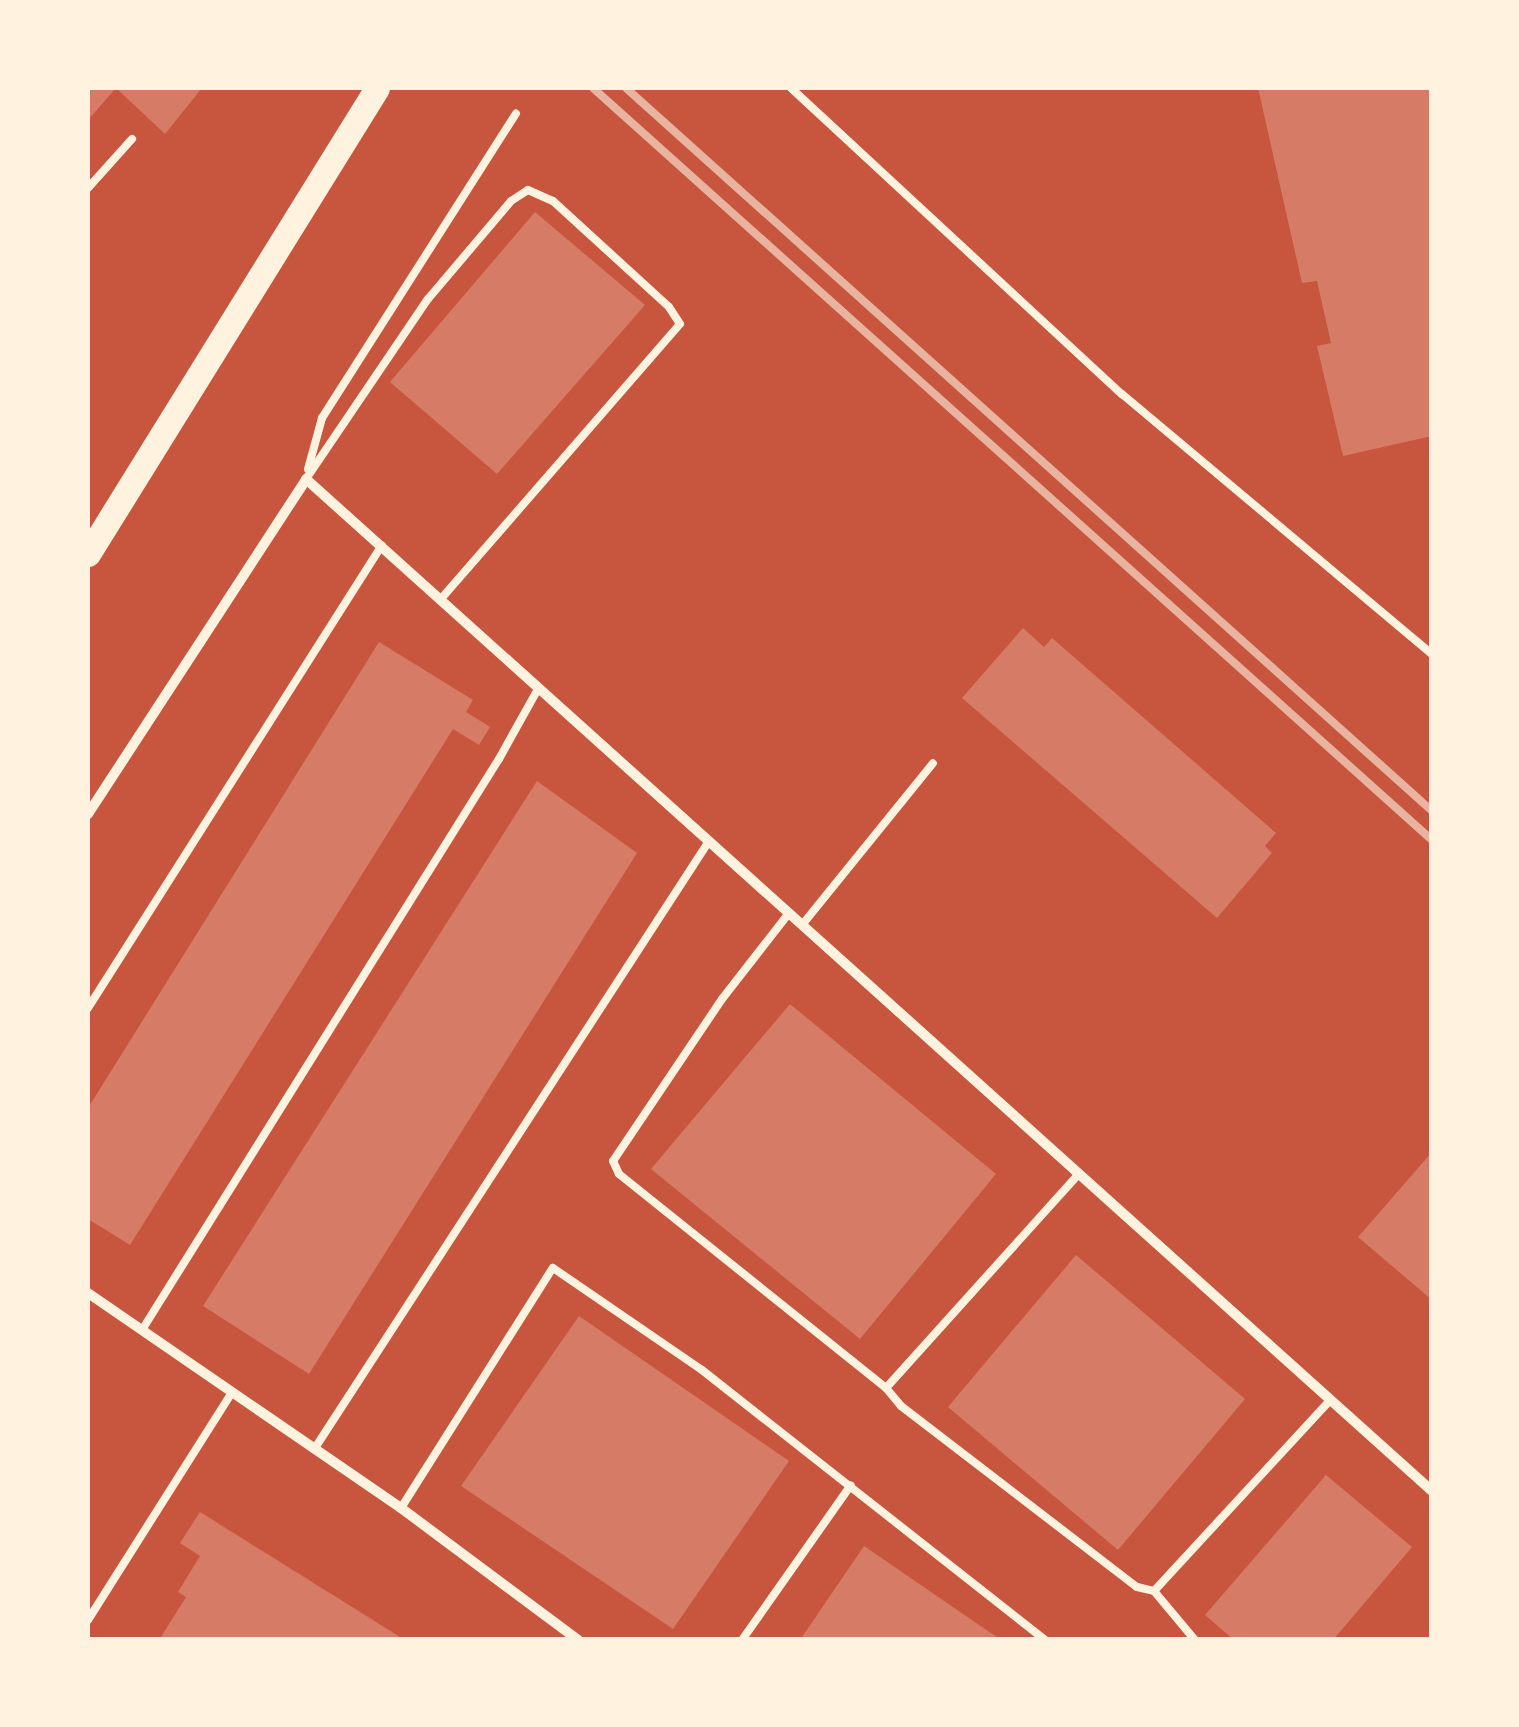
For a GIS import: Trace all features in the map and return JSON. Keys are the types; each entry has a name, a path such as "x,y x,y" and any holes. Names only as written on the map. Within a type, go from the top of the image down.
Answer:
{"main road":[{"path":"88,554 372,96"}],"street":[{"path":"88,814 306,479 1432,1491"},
{"path":"88,1292 401,1508 578,1640"}],"lane":[{"path":"792,88 1122,394 1432,654"},
{"path":"306,479 322,418 516,113"},
{"path":"88,188 132,140"},
{"path":"306,479 428,299 512,201 528,190 553,200 670,307 680,324 442,598"},
{"path":"88,1008 382,545"},
{"path":"142,1330 500,760 539,687"},
{"path":"802,925 933,764"},
{"path":"315,1448 709,841"},
{"path":"789,913 722,999 614,1161 619,1174 886,1388 901,1406 1138,1587 1154,1591 1194,1640"},
{"path":"886,1388 1079,1174"},
{"path":"401,1508 553,1268 702,1370 1044,1640"},
{"path":"88,1620 232,1392"},
{"path":"1154,1591 1330,1400"},
{"path":"742,1640 851,1485"}],"building":[{"path":"88,88 116,88 88,120"},
{"path":"116,88 202,88 165,134"},
{"path":"1258,88 1432,88 1432,436 1343,456 1317,346 1331,343 1317,281 1302,283"},
{"path":"535,212 645,305 497,474 390,382"},
{"path":"1023,628 1044,647 1052,638 1276,833 1265,846 1272,853 1217,918 962,698"},
{"path":"379,642 473,700 466,712 490,727 479,745 453,729 130,1245 88,1219 88,1108"},
{"path":"537,781 637,853 309,1374 203,1306"},
{"path":"790,1004 996,1174 860,1339 651,1169"},
{"path":"1432,1152 1432,1300 1358,1237"},
{"path":"1076,1255 1245,1399 1118,1550 948,1407"},
{"path":"579,1316 789,1461 673,1629 461,1486"},
{"path":"1326,1475 1412,1547 1333,1640 1234,1640 1205,1615"},
{"path":"200,1512 405,1640 159,1640 186,1597 178,1592 200,1556 180,1543"},
{"path":"864,1546 1001,1640 800,1640"}],"railway":[{"path":"593,88 1432,840"},
{"path":"626,88 1432,811"}]}
